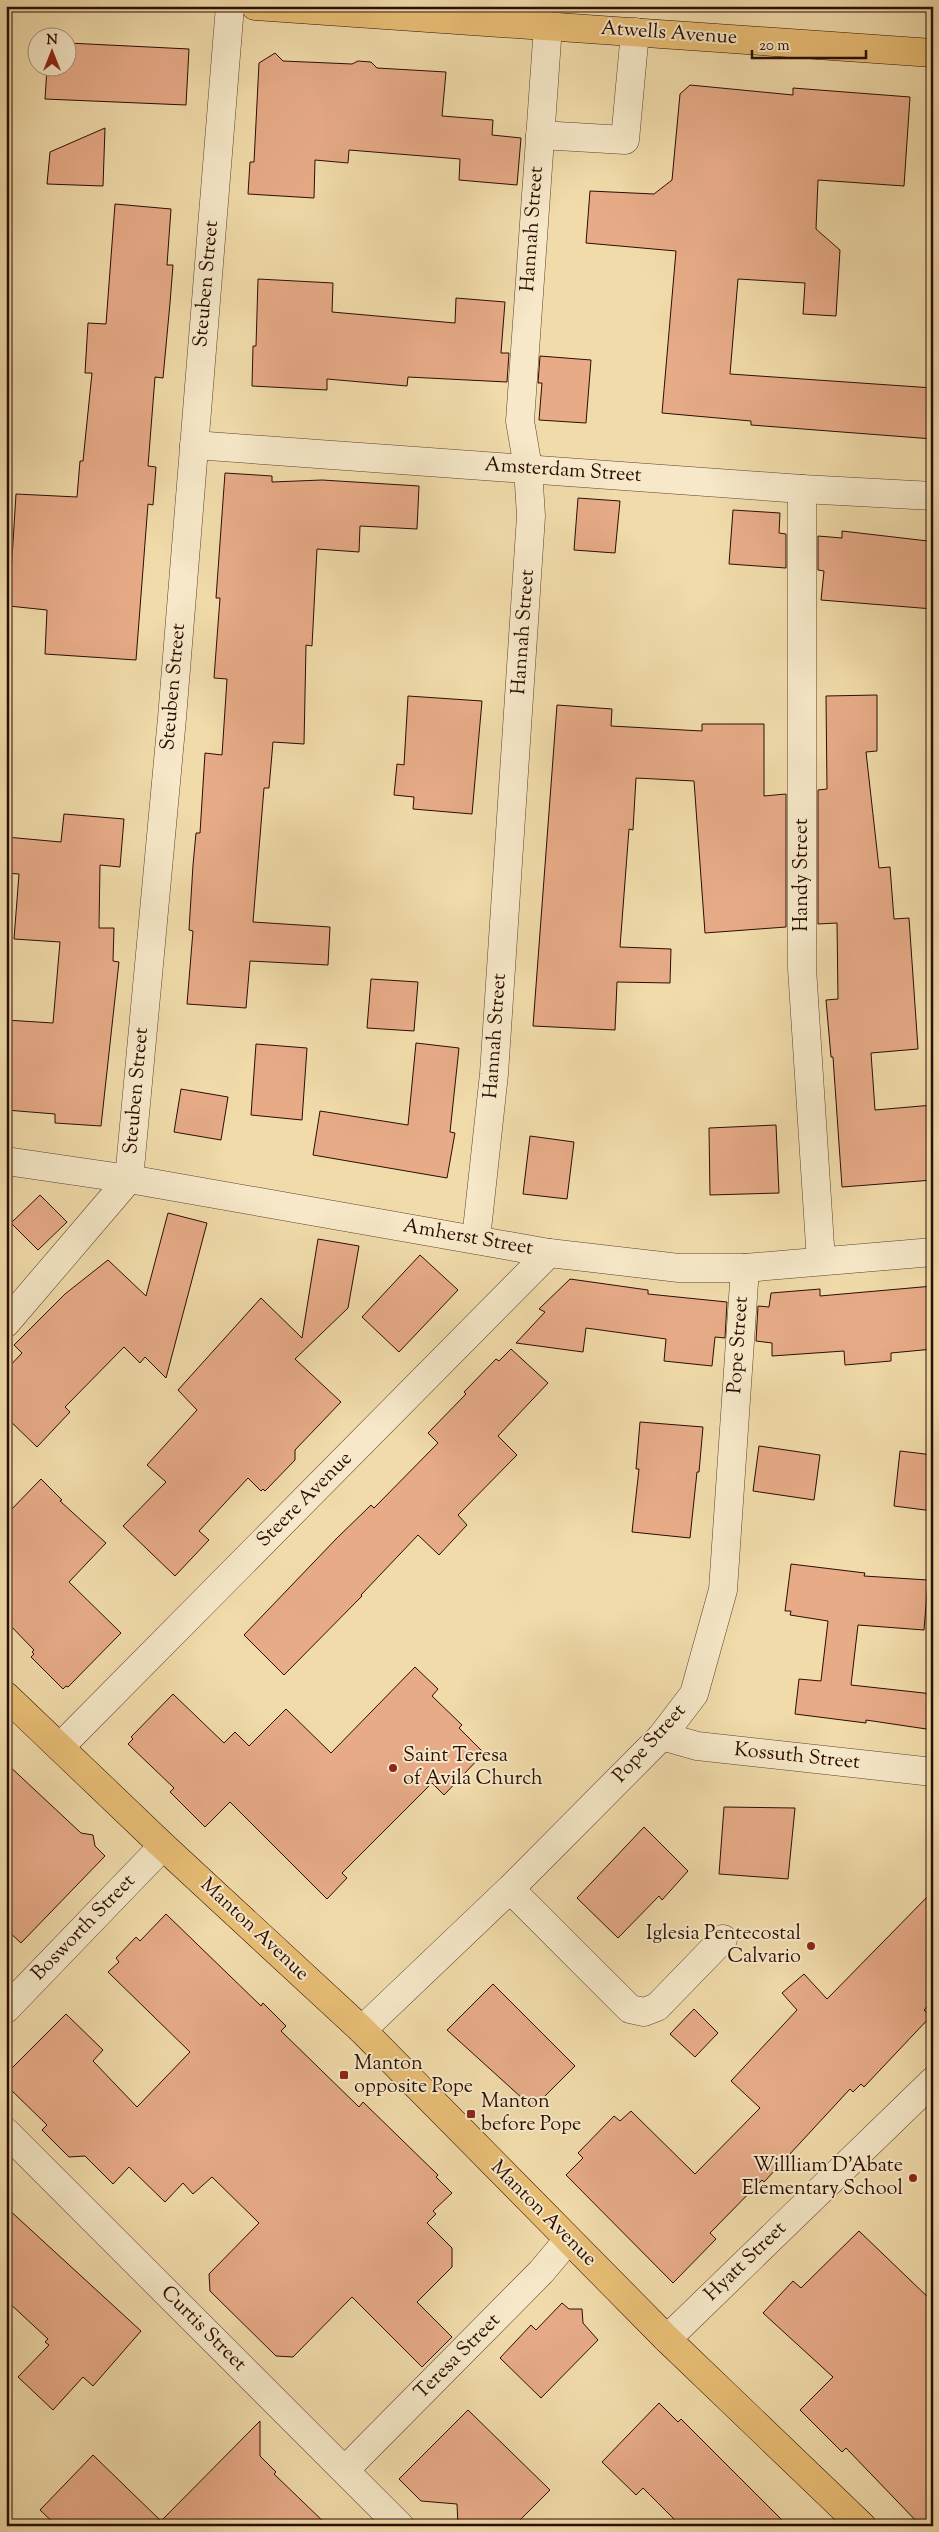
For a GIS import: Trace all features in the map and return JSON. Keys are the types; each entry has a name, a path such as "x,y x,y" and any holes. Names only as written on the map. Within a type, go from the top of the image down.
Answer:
{"main road":[{"name":"Atwells Avenue","path":"255,6 550,16 635,32 933,53"},
{"name":"Manton Avenue","path":"6,1696 163,1846 362,2030 667,2339 862,2526"}],"street":[{"name":"Steuben Street","path":"6,1323 129,1178 172,718 230,6"},
{"name":"Hannah Street","path":"476,1239 494,1074 532,516 528,468 520,421 550,16"},
{"path":"540,135 625,140 635,32"},
{"name":"Amsterdam Street","path":"194,445 802,489 933,496"},
{"name":"Handy Street","path":"802,489 802,968 820,1261"},
{"name":"Amherst Street","path":"6,1161 129,1178 549,1253 679,1268 744,1268 933,1252"},
{"name":"Steere Avenue","path":"60,1747 549,1253"},
{"name":"Pope Street","path":"362,2030 510,1889 662,1736 694,1694 723,1590 744,1268"},
{"name":"Kossuth Street","path":"662,1736 697,1746 933,1772"},
{"name":"Bosworth Street","path":"6,2009 163,1846"},
{"path":"510,1889 630,2008 644,2012 657,2007 723,1939"},
{"name":"Hyatt Street","path":"667,2339 933,2081"},
{"name":"Curtis Street","path":"6,2132 400,2526"},
{"name":"Teresa Street","path":"345,2470 541,2272 568,2240"}],"building":[{"path":"78,43 189,49 186,105 45,99 46,78 78,78"},
{"path":"275,53 283,61 352,64 358,61 371,62 377,68 446,72 442,116 493,120 492,135 521,138 517,185 459,180 460,159 349,150 348,163 315,160 314,198 248,194 250,162 254,162 259,63"},
{"path":"690,85 793,95 793,88 910,97 904,186 818,180 816,229 840,250 836,316 803,314 805,283 738,279 730,374 933,388 933,439 751,425 751,421 662,413 676,251 586,243 590,191 654,194 672,180 680,94"},
{"path":"105,128 103,186 47,184 50,152"},
{"path":"115,204 171,209 167,265 173,265 163,378 155,377 148,466 156,467 153,505 148,504 136,660 45,654 47,610 9,606 16,494 77,497 80,461 83,461 92,373 85,373 88,323 106,324"},
{"path":"258,279 333,283 332,312 455,323 456,298 505,302 501,353 509,353 507,382 408,377 407,386 327,379 327,390 252,386 253,346 256,346"},
{"path":"540,356 591,360 586,423 539,420 542,383 538,383"},
{"path":"225,473 272,476 272,482 322,480 419,486 417,529 360,526 359,552 317,549 312,646 306,645 304,744 273,742 269,788 264,788 253,922 330,927 328,965 250,961 246,1008 187,1004 193,931 189,930 193,865 196,833 200,833 205,753 222,755 227,679 214,678 220,598 216,598"},
{"path":"578,498 620,501 615,553 574,550"},
{"path":"733,510 780,513 779,533 786,534 786,568 729,564"},
{"path":"842,531 928,541 927,545 933,546 933,609 821,600 824,571 818,570 818,536 842,538"},
{"path":"877,695 877,751 866,752 879,868 890,867 894,919 909,918 918,1049 871,1053 875,1110 933,1105 933,1180 842,1187 833,1057 831,1057 826,1000 838,999 837,923 818,924 818,790 827,789 826,696"},
{"path":"408,696 482,701 472,814 413,809 414,797 394,795 397,764 404,765"},
{"path":"557,705 612,709 611,726 702,731 702,724 764,724 764,796 786,794 786,927 705,933 694,781 636,778 633,830 629,829 620,947 671,949 670,983 617,982 615,1030 533,1026"},
{"path":"64,814 124,819 120,867 100,865 99,928 114,928 113,961 119,962 101,1126 55,1123 55,1114 6,1110 6,1020 53,1023 60,942 14,939 19,874 6,873 6,837 61,842"},
{"path":"371,979 418,982 414,1031 367,1028"},
{"path":"416,1043 459,1048 450,1132 455,1133 447,1178 313,1155 320,1111 408,1125"},
{"path":"256,1044 307,1048 302,1120 251,1115"},
{"path":"181,1089 228,1097 221,1140 174,1132"},
{"path":"776,1125 779,1193 710,1195 709,1128"},
{"path":"530,1136 574,1142 567,1199 523,1194"},
{"path":"40,1195 67,1222 38,1250 11,1223"},
{"path":"168,1213 207,1223 166,1378 145,1357 140,1363 124,1347 65,1407 70,1412 37,1447 6,1417 6,1370 22,1353 14,1345 65,1294 108,1260 146,1296"},
{"path":"318,1239 359,1246 348,1308 295,1359 341,1402 295,1450 295,1460 265,1491 263,1489 261,1491 248,1478 199,1531 209,1540 175,1576 123,1526 166,1482 147,1465 197,1410 178,1390 261,1298 302,1338"},
{"path":"420,1255 458,1290 399,1352 362,1317"},
{"path":"570,1279 648,1290 648,1294 727,1302 725,1338 715,1337 712,1366 664,1361 666,1339 586,1328 583,1352 516,1343 545,1312 539,1309"},
{"path":"933,1286 933,1349 891,1353 891,1361 845,1365 844,1351 772,1356 772,1343 756,1341 758,1306 769,1307 771,1293 820,1289 820,1296"},
{"path":"511,1349 548,1383 498,1436 517,1455 458,1515 467,1525 439,1555 418,1535 362,1596 284,1675 244,1635 336,1539 371,1505 374,1508 438,1443 428,1433 466,1394 464,1392 496,1359 499,1361"},
{"path":"640,1422 703,1427 690,1538 632,1532 639,1469 636,1469"},
{"path":"759,1446 820,1455 814,1500 753,1491"},
{"path":"900,1451 933,1455 933,1511 894,1506"},
{"path":"41,1479 62,1500 60,1501 106,1543 69,1582 121,1633 68,1687 66,1686 63,1689 31,1657 34,1654 32,1652 34,1650 6,1621 6,1515"},
{"path":"791,1564 865,1573 864,1576 928,1580 924,1630 858,1625 851,1685 933,1694 933,1730 866,1720 866,1723 795,1714 799,1679 821,1681 828,1621 790,1615 791,1611 785,1611"},
{"name":"Saint Teresa of Avila Church","path":"415,1667 438,1689 432,1696 462,1725 459,1728 484,1753 444,1795 432,1783 342,1873 347,1878 327,1899 230,1802 205,1827 170,1792 174,1788 128,1744 133,1739 131,1737 173,1694 224,1743 235,1732 249,1746 286,1709 331,1753"},
{"path":"6,1763 81,1833 93,1835 95,1846 105,1856 21,1943 6,1929"},
{"path":"724,1807 795,1808 788,1879 719,1874"},
{"path":"644,1827 688,1871 662,1900 659,1896 618,1938 577,1898"},
{"path":"933,1891 933,2001 924,2010 931,2016 864,2087 861,2084 853,2092 850,2089 764,2182 762,2180 710,2233 716,2239 673,2283 566,2175 583,2158 578,2153 614,2116 620,2121 631,2111 695,2174 760,2108 731,2081 797,2010 782,1993 804,1974 827,1999"},
{"path":"166,1914 261,2006 263,2003 286,2026 281,2031 359,2107 363,2102 438,2175 436,2177 452,2193 433,2211 436,2214 427,2223 452,2248 452,2267 417,2302 452,2337 422,2367 352,2297 293,2357 276,2356 210,2291 209,2274 259,2223 212,2177 193,2194 183,2183 165,2202 129,2167 113,2184 85,2156 69,2157 42,2130 47,2125 6,2085 6,2074 66,2014 103,2050 93,2061 137,2107 190,2052 108,1972 119,1962 116,1958 136,1937 140,1941"},
{"path":"493,1984 575,2066 533,2108 447,2030"},
{"path":"694,2009 718,2033 695,2057 670,2034"},
{"path":"6,2207 141,2331 93,2386 83,2377 53,2410 18,2377 49,2345 45,2342 48,2339 6,2300"},
{"path":"859,2231 933,2302 933,2526 921,2526 846,2448 842,2452 800,2410 833,2377 763,2313 793,2281 801,2288"},
{"path":"562,2303 569,2309 582,2309 583,2323 598,2340 541,2398 500,2358 531,2325 536,2330"},
{"path":"659,2403 678,2422 681,2419 788,2526 681,2526 643,2488 636,2495 602,2462"},
{"path":"468,2410 550,2490 514,2526 458,2526 457,2504 421,2501 399,2479"},
{"path":"260,2421 260,2456 276,2472 274,2474 328,2526 57,2526 40,2510 93,2455 161,2521"}],"place":[{"name":"Saint Teresa of Avila Church","path":"393,1768"},
{"name":"Iglesia Pentecostal Calvario","path":"811,1946"},
{"name":"Manton opposite Pope","path":"344,2075"},
{"name":"Manton before Pope","path":"471,2114"},
{"name":"Willliam D'Abate Elementary School","path":"913,2178"}]}
